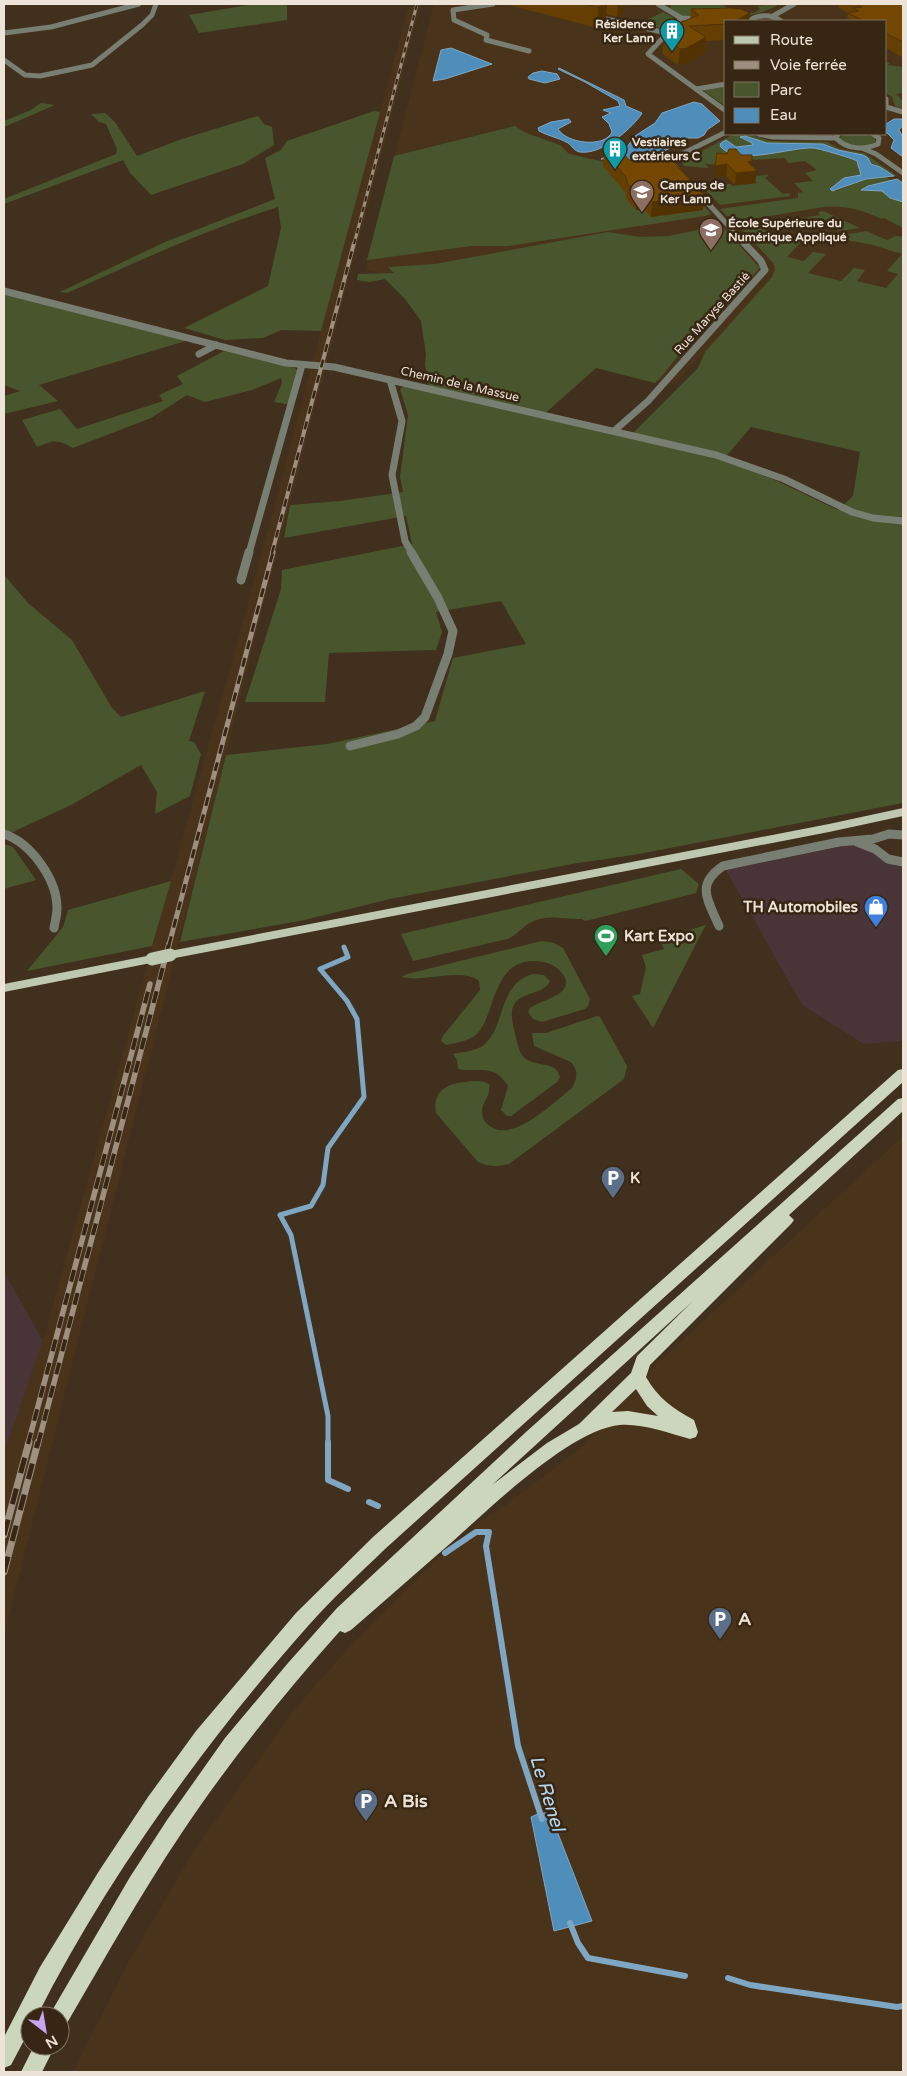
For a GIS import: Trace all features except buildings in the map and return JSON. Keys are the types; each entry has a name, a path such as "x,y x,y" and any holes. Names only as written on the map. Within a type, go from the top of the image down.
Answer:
{"highway":[{"path":"4,2058 47,1974 106,1878 155,1804 203,1738 302,1619 442,1486 899,1077"},
{"path":"294,1669 520,1472 580,1432 638,1377 643,1361 903,1103"},
{"path":"66,2006 132,1892 174,1827 232,1745 294,1669 343,1614 394,1564 903,1103"},
{"path":"580,1432 620,1418 690,1429 665,1414 650,1398 638,1377"},
{"path":"32,2072 40,2056"}],"main road":[{"path":"4,988 903,812"}],"street":[{"path":"4,33 51,27 139,4"},
{"path":"4,60 25,75 40,76 92,65 142,25 152,15 156,4"},
{"path":"493,4 453,10 454,20 487,35 486,40 529,51"},
{"path":"658,4 681,18 706,19"},
{"path":"751,20 757,16 773,16 794,4"},
{"path":"584,13 666,33"},
{"path":"773,16 779,20"},
{"path":"681,18 648,54 724,110"},
{"path":"696,89 724,84"},
{"path":"887,106 903,112"},
{"path":"685,178 671,162 672,159 724,133"},
{"path":"764,135 773,137 837,136 844,145 876,154 903,173"},
{"path":"860,148 876,145 880,140 874,135"},
{"path":"876,145 882,153 903,167"},
{"name":"Rue Maryse Bastié","path":"614,431 648,400 765,270 761,261 691,185"},
{"name":"Chemin de la Massue","path":"4,291 286,363 334,366 716,455 784,478 852,512 873,518 903,521"},
{"path":"198,354 216,345"},
{"path":"241,580 302,365"},
{"path":"350,746 398,734 416,726 425,718 448,654 453,631 438,598 406,541 392,475 402,421 390,380"},
{"path":"4,834 22,842 51,884 57,905 54,928"},
{"path":"719,926 704,888 708,876 715,870 735,863 879,838 889,834 903,835"},
{"path":"876,850 879,838"},
{"path":"853,841 876,850 881,856 899,862 903,869"}],"shaded area":[{"path":"409,4 421,4 267,591 4,1635 4,1453 43,1341 251,592"},
{"name":"Campus de Ker Lann","path":"434,4 903,4 903,524 877,408 699,357 675,385 597,366 430,384 419,309 390,275 365,270"},
{"path":"850,845 869,850 896,866 903,865 903,1039 900,1041 864,1044 802,1005 726,870"},
{"path":"903,1136 903,2072 73,2072 129,1961 192,1854 293,1711 350,1646 420,1575 481,1521 503,1507 582,1447 646,1374"},
{"path":"4,1272 43,1341 4,1453"}],"green space":[{"path":"254,4 287,4 287,20 199,33 189,15"},
{"path":"671,4 723,5 740,15 756,12 760,9 757,6 780,4 746,16 688,17 670,9"},
{"path":"663,12 674,18 663,29 640,23"},
{"path":"887,62 890,63 888,65 903,67 903,93 896,94 902,100 903,109 895,106 892,97 887,94"},
{"path":"724,86 724,106 703,90"},
{"path":"41,103 55,105 4,127 4,121 31,110"},
{"path":"374,111 380,112 321,331 281,330 263,338 225,340 184,328 268,286 281,228 278,207 198,236 67,293 60,292 165,242 275,199 265,158 281,150 287,141"},
{"path":"105,113 115,122 137,156 182,139 258,116 264,124 272,127 274,145 243,164 151,195 130,173 123,160 4,204 4,199 116,154 117,149 106,124 99,122 91,114"},
{"path":"515,126 526,133 560,145 569,154 609,163 643,161 686,149 669,158 668,165 711,214 508,246 471,246 367,260 394,156"},
{"path":"732,135 751,135 771,141 827,142 840,149 864,153 897,176 855,153 838,150 823,144 767,143 745,136 742,136 742,139 753,145 736,147 726,140 721,143 758,155 813,148 855,159 859,163 861,175 844,178 833,186 836,191 866,179 885,176 892,181 868,186 861,190 882,191 890,198 903,202 903,228 884,218 840,207 823,207 733,222 720,209 798,198 798,193 803,192 794,183 813,181 805,173 817,170 805,161 788,163 785,158 737,161 725,165 705,164 709,168 684,166 683,161"},
{"path":"869,135 874,137 876,141 863,146 853,145 840,139 841,136"},
{"path":"769,175 765,178 783,194 789,193 790,196 720,205 701,185 730,184 733,186 757,183 747,176"},
{"path":"823,211 860,228 839,231 829,223 815,225 807,218 789,222 798,229 774,223 820,215 818,212"},
{"path":"721,225 760,268 704,324 655,383 596,368 541,417 628,438 698,368 705,352 772,277 775,270 774,264 739,226 767,229 765,232 802,241 787,257 804,261 813,252 826,254 808,273 841,281 854,268 865,270 857,281 886,288 898,274 887,271 902,254 873,245 841,239 851,237 848,234 866,231 887,240 896,236 903,237 903,803 639,854 572,864 390,899 300,921 180,942 226,755 327,744 435,721 453,658 526,644 501,601 436,612 442,632 436,650 329,653 325,702 245,702 281,589 282,570 412,544 406,516 284,538 290,505 340,501 403,492 400,477 408,415 400,389 404,386 429,385 421,321 405,299 385,279 369,282 357,280 358,274 394,273 388,267 435,264 608,232 641,237 669,236","holes":["751,427 860,452 853,496 838,510 777,481 723,460"]},
{"path":"4,294 189,340 39,385 58,401 4,414 4,396 20,391 4,385"},
{"path":"224,351 295,368 300,374 291,405 274,402 282,383 281,378 252,390 205,402 187,395 151,418 73,448 63,443 55,442 37,447 22,420 60,409 77,429 163,401 159,395 183,384 177,376"},
{"path":"4,575 28,603 72,640 112,708 121,717 205,691 189,741 194,742 201,754 190,796 155,814 157,792 141,765 71,805 4,836"},
{"path":"4,844 13,847 36,880 4,889"},
{"path":"681,869 699,884 696,893 594,919 585,921 582,919 540,919 530,923 507,939 413,961 401,934"},
{"path":"171,881 152,946 27,971 63,927 68,910"},
{"path":"706,925 653,1028 632,996 640,994 646,967 642,955 664,949 659,939"},
{"path":"542,941 554,943 563,948 590,999 585,1009 542,1022 533,1019 528,1012 530,1008 562,991 566,986 566,979 556,967 548,964 533,961 520,964 510,970 502,979 484,1024 478,1033 467,1040 446,1045 441,1041 443,1036 480,990 479,981 462,975 421,978 402,977 407,974"},
{"path":"533,974 544,975 550,981 546,987 524,996 513,1006 512,1015 517,1043 522,1055 526,1059 554,1068 558,1071 560,1077 557,1082 511,1116 507,1116 501,1110 508,1086 503,1079 497,1074 486,1070 458,1069 457,1060 453,1054 475,1049 486,1043 497,1026 508,995 514,986 522,979"},
{"path":"597,1016 600,1017 627,1066 624,1079 509,1164 493,1166 478,1162 436,1113 436,1099 442,1090 459,1083 478,1081 489,1084 489,1093 482,1109 484,1119 493,1128 502,1130 513,1129 545,1110 572,1088 575,1081 575,1069 571,1062 534,1046 532,1033 546,1033"}],"water":[{"path":"451,48 492,64 433,81 441,50"},
{"path":"559,68 624,100 626,106 642,113 641,115 614,141 597,150 588,152 575,150 565,141 539,131 538,128 551,122 569,119 571,122 558,129 569,138 577,141 594,142 602,140 612,132 609,124 602,117 611,113 603,110 620,106 618,101"},
{"path":"542,71 557,74 560,79 545,83 529,79 528,77 533,73"},
{"path":"694,102 702,104 720,121 707,130 704,135 698,138 687,138 661,153 638,160 601,159 627,147 635,136 655,123 662,113"},
{"path":"894,119 903,119 903,125 899,130 903,137 903,157 891,148 894,140 887,133 887,123"},
{"path":"745,136 767,143 823,144 838,150 863,155 868,158 871,164 880,167 894,176 866,179 832,191 830,189 844,178 861,175 857,161 813,148 750,156 728,152 720,146 726,140 736,147 753,145 740,137"},
{"path":"897,179 903,183 903,202 890,198 882,191 861,190 868,186"},
{"path":"540,1813 550,1813 592,1921 554,1931 531,1817"}],"waterway":[{"path":"344,947 348,957 320,969 347,1001 357,1019 364,1097 328,1148 323,1185 311,1206 280,1215 291,1235 328,1416 328,1480 348,1489"},
{"path":"369,1502 378,1506"},
{"name":"Le Renel","path":"445,1553 476,1532 489,1532 486,1546 518,1746 542,1819"},
{"name":"Le Renel","path":"570,1923 578,1943 588,1958 685,1976"},
{"name":"Le Renel","path":"728,1978 750,1985 897,2007 903,2006"}],"railway":[{"path":"354,244 417,4"},
{"path":"272,553 354,243"},
{"path":"169,945 273,552"},
{"path":"38,1444 169,944"},
{"path":"28,1444 150,984"},
{"path":"4,1535 29,1442"},
{"path":"4,1572 38,1442"}],"place":[{"name":"Résidence Ker Lann","path":"672,52"},
{"name":"Vestiaires extérieurs C","path":"615,170"},
{"name":"Campus de Ker Lann","path":"642,213"},
{"name":"École Supérieure du Numérique Appliqué","path":"711,251"},
{"name":"TH Automobiles","path":"876,928"},
{"name":"Kart Expo","path":"606,957"},
{"name":"K","path":"613,1199"},
{"name":"A","path":"720,1640"},
{"name":"A Bis","path":"366,1822"}]}
